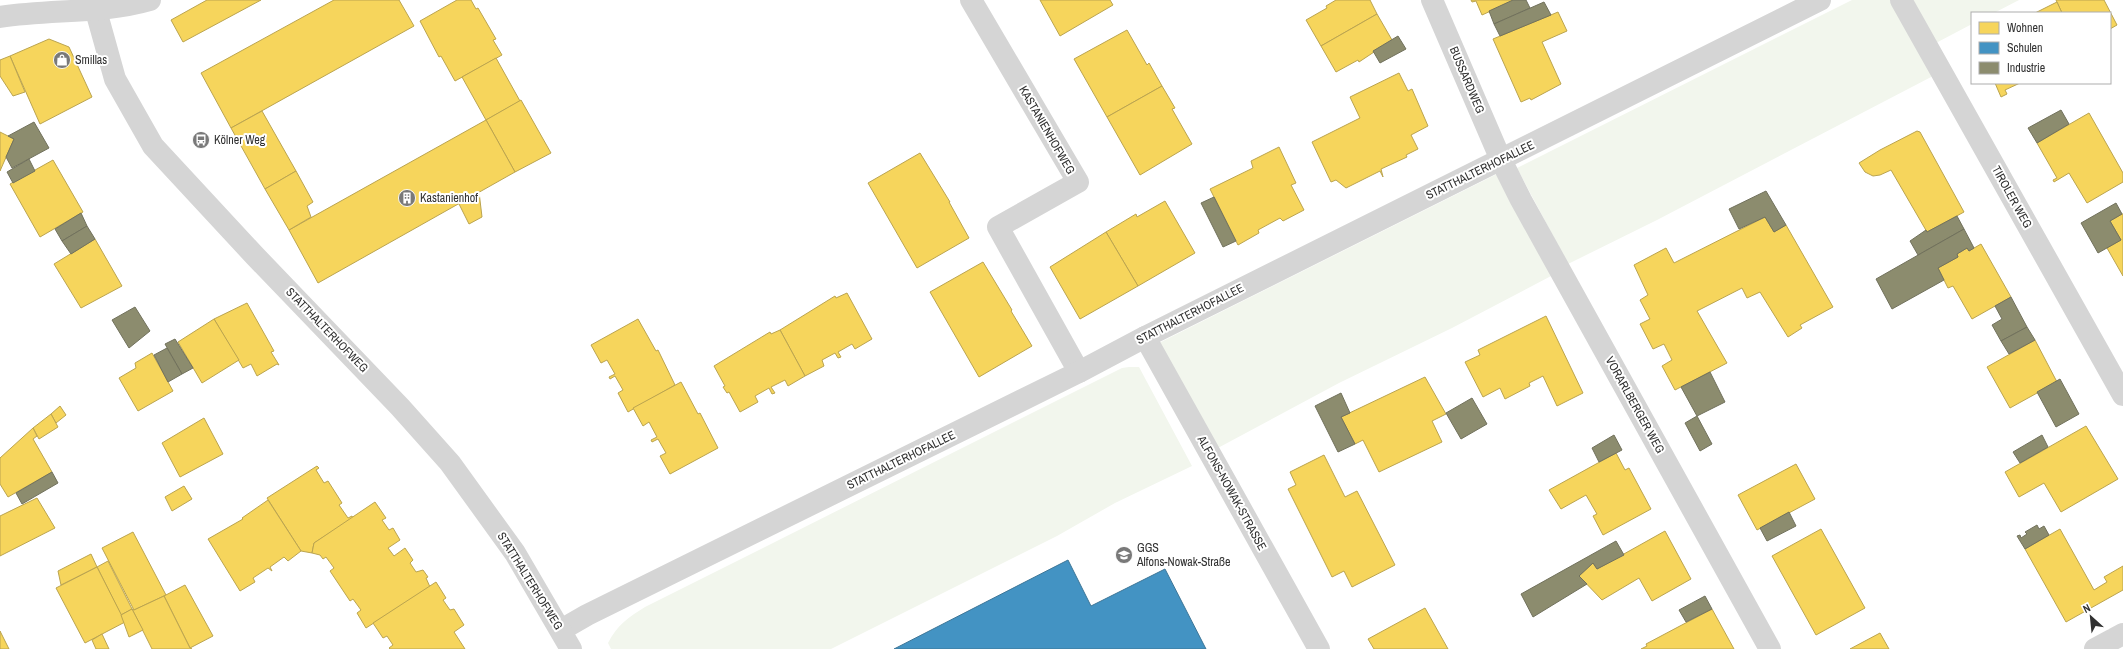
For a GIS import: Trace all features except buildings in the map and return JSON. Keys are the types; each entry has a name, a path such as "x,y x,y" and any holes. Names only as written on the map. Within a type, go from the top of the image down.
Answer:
{"street":[{"path":"0,17 94,4 117,8 150,0"},
{"name":"KASTANIENHOFWEG","path":"971,0 1078,182 998,227 1078,372"},
{"name":"BUSSARDWEG","path":"1432,0 1501,160"},
{"name":"STATTHALTERHOFALLEE","path":"561,630 586,615 1078,372 1145,336 1820,0"},
{"name":"TIROLER WEG","path":"1901,0 2123,395"},
{"name":"STATTHALTERHOFWEG","path":"94,4 115,79 153,146 255,256 400,407 450,464 515,553 571,649"},
{"name":"VORARLBERGER WEG","path":"1501,160 1521,200 1770,649"},
{"name":"ALFONS-NOWAK-STRASSE","path":"1145,336 1319,649"},
{"path":"2095,649 2123,634"}],"shaded area":[{"path":"1852,0 1890,0 1933,76 1657,220 1568,264 1517,168"},
{"path":"1910,0 2019,0 1996,12 1971,12 1971,25 1934,44"},
{"path":"1501,172 1553,275 1452,328 1339,383 1216,449 1159,343"},
{"path":"1139,367 1192,466 1115,503 1057,536 831,649 611,649 608,643 619,626 645,607 1122,368"}],"place":[{"name":"Smillas","path":"62,60"},
{"name":"Kölner Weg","path":"201,140"},
{"name":"Kastanienhof","path":"407,198"},
{"name":"GGS Alfons-Nowak-Straße","path":"1124,555"}]}
